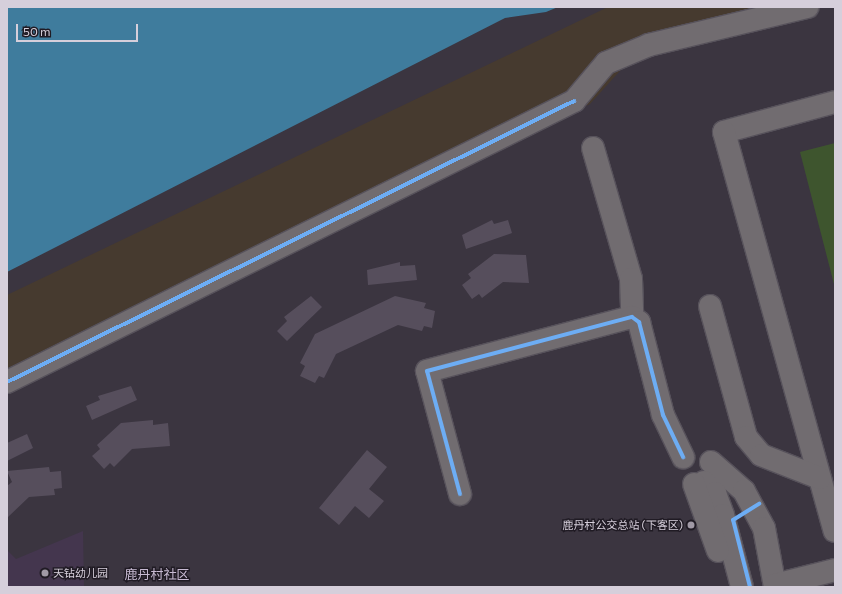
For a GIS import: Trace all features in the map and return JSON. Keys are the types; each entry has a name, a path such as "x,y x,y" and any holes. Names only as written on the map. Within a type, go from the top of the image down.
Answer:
{"street":[{"path":"7,382 574,101 606,63 649,45 807,7"},
{"path":"835,102 724,132 835,531"},
{"path":"593,148 631,279 632,317"},
{"path":"710,306 746,437 761,455 820,478"},
{"path":"632,317 639,322 663,414 683,458 680,472 685,480 703,476 744,491 764,528 775,586 835,570"},
{"path":"460,494 426,372 632,317"},
{"path":"703,476 715,493 742,587"},
{"path":"703,476 711,528 728,587"}],"shaded area":[{"path":"608,7 818,7 647,41 590,104 7,375 7,295"},
{"name":"天钻幼儿园","path":"83,531 84,587 7,587 7,550 16,559"}],"green space":[{"path":"835,143 835,288 800,152"}],"water":[{"path":"7,7 558,7 546,12 505,18 7,272"}],"building":[{"path":"492,220 494,224 508,220 512,233 466,249 462,235"},
{"path":"494,254 526,255 529,283 503,282 482,298 479,294 472,299 462,285 471,278 468,274"},
{"path":"400,262 400,266 415,265 417,280 368,285 367,270"},
{"path":"311,296 322,307 287,341 277,331 287,321 284,317"},
{"path":"395,296 426,303 424,308 435,311 432,328 424,326 422,331 398,325 336,354 324,378 319,376 315,383 300,376 305,366 300,363 315,334"},
{"path":"131,386 137,400 92,420 86,406 100,400 98,396"},
{"path":"153,420 153,425 168,423 170,446 132,449 114,467 110,463 104,469 92,456 100,449 97,445 121,423"},
{"path":"27,434 33,448 7,461 7,443"},
{"path":"367,450 387,467 369,489 384,501 369,518 355,506 339,525 319,508"},
{"path":"49,467 50,472 61,471 62,488 54,489 55,495 29,497 7,518 7,486 12,482 7,471"}],"cycle path":[{"path":"7,382 574,101"},
{"path":"460,494 427,371 632,317 639,322 663,415 683,457"},
{"path":"750,587 733,520 759,504"}],"place":[{"name":"鹿丹村公交总站 (下客区)","path":"691,525"},
{"name":"天钻幼儿园","path":"45,573"}],"district":[{"name":"鹿丹村社区","path":"157,574"}]}
